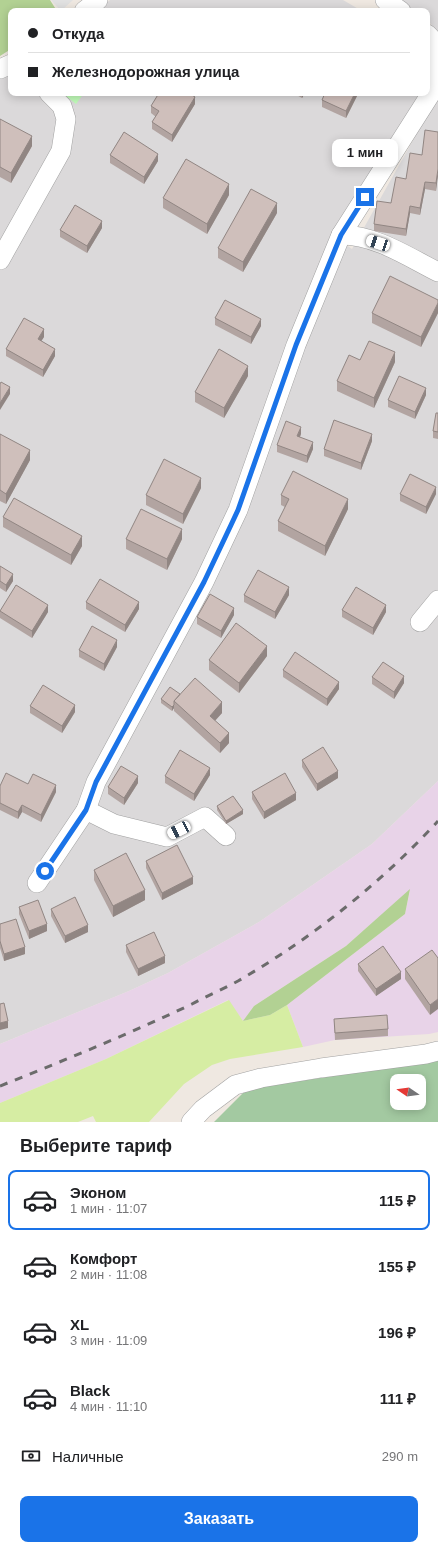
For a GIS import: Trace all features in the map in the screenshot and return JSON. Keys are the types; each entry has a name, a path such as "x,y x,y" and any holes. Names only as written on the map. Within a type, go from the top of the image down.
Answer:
{"street":[{"path":"88,8 98,0"},
{"path":"385,0 397,8"},
{"path":"37,884 86,810 96,782 204,582 238,510 296,345 341,235 434,96 434,61 430,37"},
{"path":"0,260 61,151 66,119 62,106 52,96"},
{"path":"341,235 355,235 378,243 438,272"},
{"path":"420,622 438,600"},
{"path":"86,810 114,824 167,837 205,817 226,836"},
{"path":"191,1122 203,1109 235,1085 261,1078 438,1051"}],"shaded area":[{"path":"51,0 73,0 64,8 58,8"},
{"path":"110,0 343,0 357,8 100,8"},
{"path":"399,0 438,0 438,37 430,23 430,8 410,8"},
{"path":"8,74 8,96 418,96 332,235 352,249 430,110 438,89 438,781 372,844 259,922 168,973 129,991 0,1044 0,78"},
{"path":"438,781 438,1032 429,1034 335,1040 303,1047 287,1005 405,914 410,890 346,946 254,1006 243,1021 228,1000 106,1059 0,1103 0,1044 129,991 168,973 259,922 372,844"}],"green space":[{"path":"0,0 50,0 55,8 8,8 8,51 0,56"},
{"path":"66,96 82,96 76,104"},
{"path":"410,889 405,914 287,1005 270,1015 243,1021 254,1006 346,946"},
{"path":"229,1000 243,1021 270,1015 287,1005 303,1047 230,1059 212,1065 184,1084 149,1122 96,1122 93,1116 78,1122 0,1122 0,1103 106,1059"},
{"path":"438,1060 438,1122 214,1122 247,1089"}],"building":[{"path":"157,96 195,97 172,135 152,122 159,111 151,106"},
{"path":"324,96 354,96 346,111 322,100"},
{"path":"0,119 32,136 11,173 0,167"},
{"path":"425,130 438,132 438,169 436,183 425,182 420,208 410,206 406,229 374,224 377,201 391,203 396,177 406,179 410,153 422,155"},
{"path":"124,132 158,154 144,177 110,155"},
{"path":"186,159 229,184 207,224 163,198"},
{"path":"251,189 277,203 243,262 218,248"},
{"path":"75,205 102,221 87,246 60,230"},
{"path":"390,276 438,300 438,303 421,337 372,313"},
{"path":"225,300 261,319 251,337 215,318"},
{"path":"24,318 44,329 38,339 55,349 43,370 6,349"},
{"path":"369,341 395,352 374,398 337,381 349,355 360,360"},
{"path":"219,349 248,366 224,408 195,392"},
{"path":"399,376 426,388 415,412 388,400"},
{"path":"1,382 10,387 0,403 0,384"},
{"path":"436,413 438,413 438,432 433,431"},
{"path":"334,420 372,434 361,463 324,449"},
{"path":"286,421 301,427 297,436 313,442 307,456 277,445"},
{"path":"0,434 30,450 6,494 0,490"},
{"path":"164,459 201,478 183,514 146,495"},
{"path":"293,471 348,499 325,546 278,521 289,499 281,495"},
{"path":"410,474 436,487 426,507 400,494"},
{"path":"14,498 82,536 71,555 3,517"},
{"path":"141,509 182,529 167,559 126,539"},
{"path":"0,566 13,574 6,585 0,581"},
{"path":"258,570 289,587 275,612 244,595"},
{"path":"100,579 139,602 125,625 86,602"},
{"path":"16,585 48,605 32,631 0,611"},
{"path":"356,587 386,605 373,628 342,610"},
{"path":"210,594 234,608 221,631 197,617"},
{"path":"236,623 267,646 239,683 209,660"},
{"path":"92,626 117,640 104,664 79,650"},
{"path":"295,652 339,682 327,699 283,670"},
{"path":"383,662 404,676 394,692 372,677"},
{"path":"195,678 222,702 210,716 229,733 220,743 174,701"},
{"path":"43,685 75,705 62,726 30,706"},
{"path":"170,687 180,694 174,701 174,705 172,707 161,699"},
{"path":"323,747 338,771 317,784 302,760"},
{"path":"180,750 210,768 194,794 165,776"},
{"path":"121,766 138,776 124,798 108,787"},
{"path":"6,773 28,784 33,774 56,785 41,815 22,805 18,812 0,803 0,786"},
{"path":"285,773 296,793 264,812 252,792"},
{"path":"233,796 243,810 226,821 217,806"},
{"path":"177,845 193,877 162,893 146,861"},
{"path":"126,853 145,890 113,906 94,870"},
{"path":"75,897 88,925 65,936 51,909"},
{"path":"38,900 47,924 29,931 19,907"},
{"path":"16,919 25,947 4,954 0,941 0,924"},
{"path":"154,932 165,956 138,969 126,945"},
{"path":"383,946 401,972 376,989 358,964"},
{"path":"432,950 438,958 438,999 430,1005 405,969"},
{"path":"4,1003 8,1021 0,1023 0,1004"},
{"path":"387,1015 388,1029 335,1033 334,1019"}],"railway":[{"path":"0,1086 145,1026 238,981 319,928 393,867 438,821"}],"route":[{"path":"45,871 86,810 96,782 204,582 238,510 296,345 341,235 365,197"}]}
